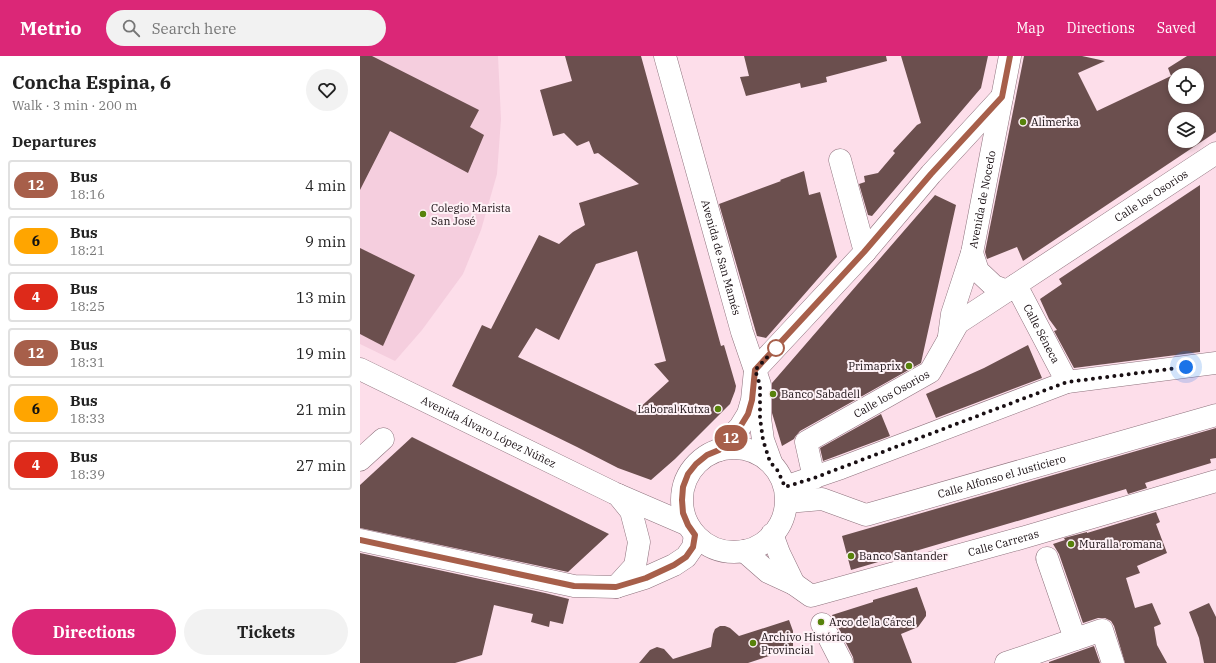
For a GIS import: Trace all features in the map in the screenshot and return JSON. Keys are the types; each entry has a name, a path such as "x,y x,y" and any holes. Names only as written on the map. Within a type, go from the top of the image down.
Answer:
{"street":[{"name":"Avenida de San Mamés","path":"664,56 742,332 755,370 752,400 748,414 740,427 719,450"},
{"name":"Avenida de Nocedo","path":"945,345 952,314 972,253 1010,56"},
{"path":"770,462 763,440 760,418 760,385 755,370 864,252 931,174 1002,97"},
{"name":"Calle los Osorios","path":"814,478 806,442 930,372 958,323 1216,154"},
{"path":"840,160 864,252"},
{"path":"972,253 978,272 994,286 1012,288"},
{"name":"Calle Séneca","path":"1012,288 1067,382"},
{"path":"786,494 814,478 1067,382 1216,363"},
{"name":"Avenida Álvaro López Núñez","path":"366,371 618,495 694,524"},
{"name":"Calle Alfonso el Justiciero","path":"786,494 822,499 866,515 1216,415"},
{"path":"360,460 383,439"},
{"path":"733,448 747,449 759,454 770,462 778,471 786,494 778,528 763,544 744,551 722,551 707,545 694,524 683,513 683,487 688,474 696,464 707,455 719,450 733,448"},
{"name":"Calle Carreras","path":"802,590 1039,532 1216,481"},
{"name":"Avenida Álvaro López Núñez","path":"618,495 644,501 655,500 668,496 683,487"},
{"path":"616,587 635,566 639,542 631,511 618,495"},
{"path":"360,540 574,586 616,587 646,578 674,565 686,557 693,547 694,524"},
{"path":"772,534 780,554 822,622 838,659"},
{"path":"744,551 768,572 802,590"},
{"path":"1047,558 1075,639"},
{"path":"1006,663 1102,630 1113,663"}],"shaded area":[{"name":"Colegio Marista San José","path":"360,56 498,56 501,119 497,174 481,230 463,274 422,330 395,361 360,344"}],"building":[{"path":"360,56 372,56 479,110 470,127 484,135 468,173 390,131 360,190"},
{"path":"565,56 641,56 721,346 724,345 736,386 730,404 675,459 651,480 618,468 452,386 482,325 491,329 539,235 559,244 573,232 585,225 579,203 639,184 598,153 594,154 589,141 577,146 564,133 553,136 540,90 572,81","holes":["637,251 666,361 654,364 669,381 635,412 518,357 536,328 559,340 596,264"]},
{"path":"744,56 886,56 887,61 826,77 827,82 801,88 800,83 746,96 740,77 749,76"},
{"path":"901,56 988,56 981,88 872,216 868,215 859,184 865,182 864,176 878,173 895,153 893,151 917,125 921,123"},
{"path":"1024,56 1082,56 1105,61 1078,73 1097,111 1168,77 1168,104 1204,104 1204,68 1168,68 1187,56 1216,56 1216,132 1204,140 1204,112 1168,112 1168,148 1192,148 1023,261 1017,247 987,259 985,252"},
{"path":"804,171 809,195 820,192 837,257 766,338 757,336 719,204"},
{"path":"1200,185 1200,352 1074,368 1054,331 1057,330 1049,319 1040,299 1062,284 1059,279"},
{"path":"935,195 956,205 921,363 800,431 794,439 782,446 772,413 772,383"},
{"path":"360,248 415,275 383,346 360,334"},
{"path":"1028,345 1042,378 936,418 926,394 984,368"},
{"path":"881,414 890,436 823,461 820,448"},
{"path":"1216,428 1216,458 1210,459 1211,463 1145,483 1147,488 1128,494 1126,489 851,570 842,536"},
{"path":"412,437 609,534 568,572 360,528 360,485"},
{"path":"1156,512 1160,522 1156,524 1167,553 1137,566 1140,573 1126,578 1135,608 1152,603 1161,624 1154,627 1157,645 1167,663 1125,663 1114,626 1111,621 1105,618 1098,618 1083,623 1059,554 1053,544 1065,540 1064,538 1087,533"},
{"path":"360,553 569,599 563,624 550,621 549,627 531,622 533,614 494,605 482,655 455,663 360,663"},
{"path":"917,587 926,616 918,627 901,634 912,663 854,663 853,657 832,615 873,602 873,600"},
{"path":"1209,603 1216,617 1216,663 1204,663 1199,638 1189,612"},
{"name":"Archivo Histórico Provincial","path":"789,620 793,631 793,647 768,654 769,656 748,663 639,663 650,650 657,647 664,649 673,659 711,647 715,629 720,626 730,628 739,636"},
{"path":"1094,646 1100,663 1049,663 1049,662"}],"bus line":[{"name":"12","path":"360,540 574,586 616,587 646,578 674,565 686,557 693,547 695,535 688,525 683,513 683,487 688,474 696,464 707,455 719,450 732,438 740,427 748,414 752,400 755,370 864,252 931,174 1002,97 1010,56"}],"place":[{"name":"Alimerka","path":"1023,122"},
{"name":"Colegio Marista San José","path":"423,214"},
{"name":"Primaprix","path":"909,366"},
{"name":"Banco Sabadell","path":"773,394"},
{"name":"Laboral Kutxa","path":"718,409"},
{"name":"Muralla romana","path":"1071,544"},
{"name":"Banco Santander","path":"851,556"},
{"name":"Arco de la Cárcel","path":"821,622"},
{"name":"Archivo Histórico Provincial","path":"753,643"}],"route":[{"path":"776,348 779,345 755,370 760,385 760,418 763,440 770,462 778,471 785,487 814,478 1067,382 1186,367"}]}
